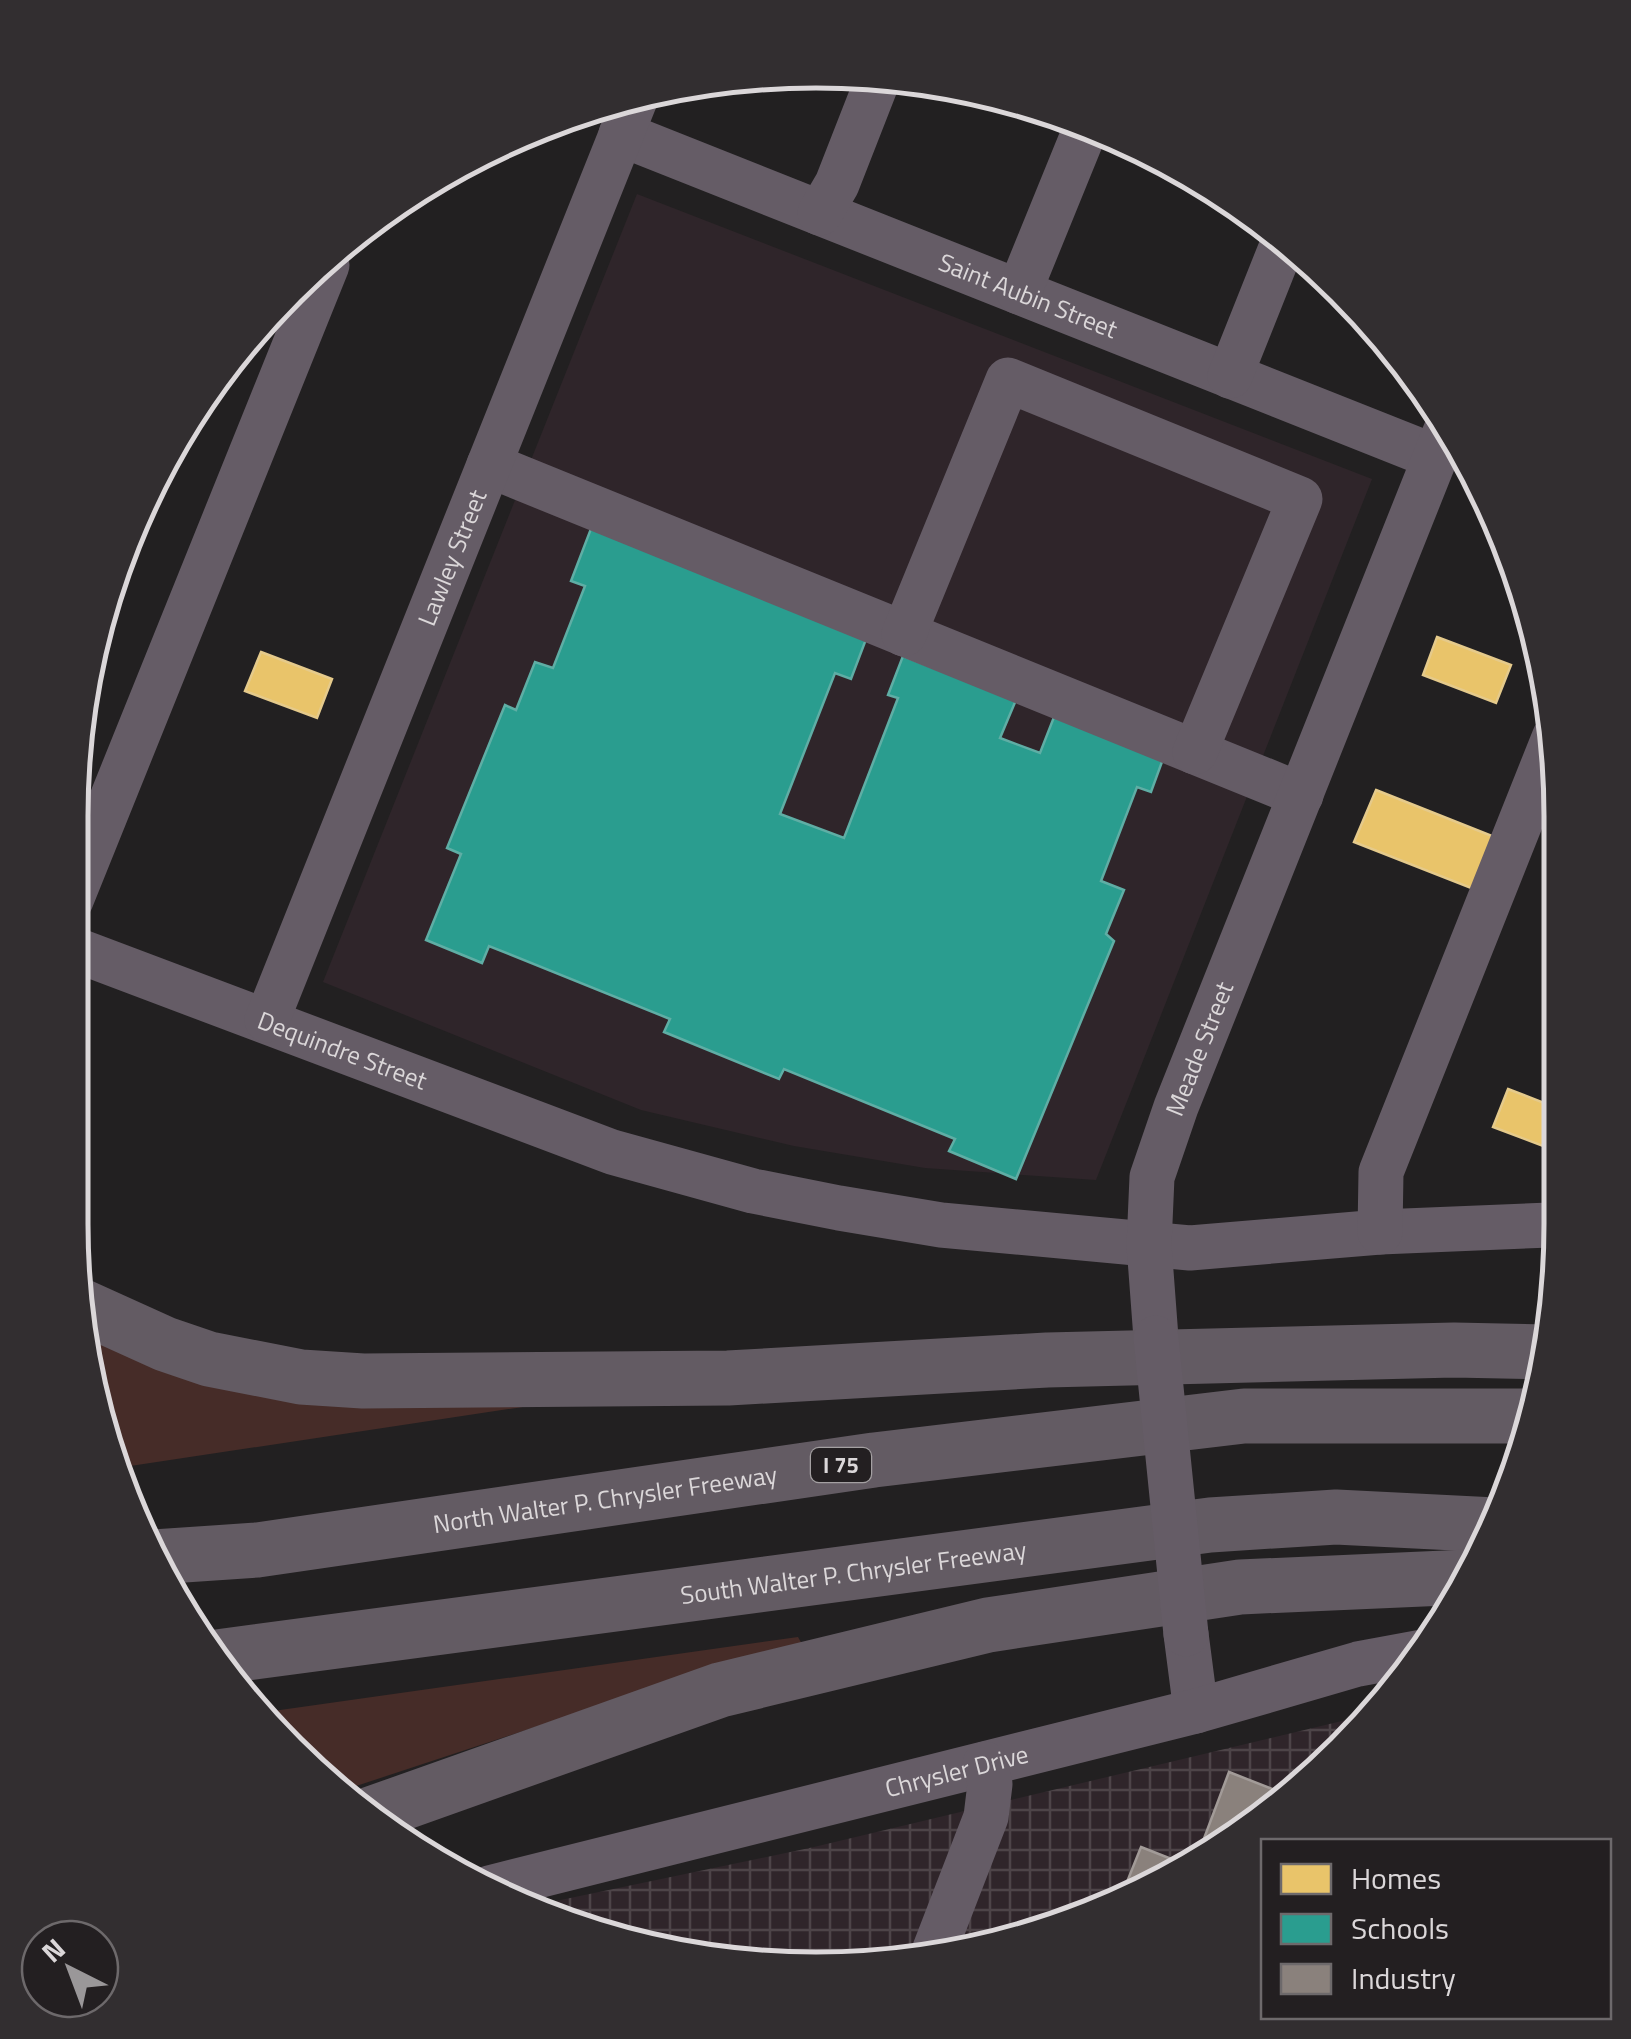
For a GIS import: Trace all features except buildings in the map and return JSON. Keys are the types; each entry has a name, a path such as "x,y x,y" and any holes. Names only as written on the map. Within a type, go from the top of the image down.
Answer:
{"highway":[{"path":"93,1311 210,1359 301,1377 363,1381 728,1378 1046,1360 1454,1350 1532,1352"},
{"name":"North Walter P. Chrysler Freeway","path":"169,1556 256,1550 874,1460 1244,1416 1518,1416"},
{"name":"South Walter P. Chrysler Freeway","path":"230,1655 1210,1525 1336,1516 1478,1524"},
{"path":"384,1809 720,1690 988,1625 1240,1587 1451,1579"}],"street":[{"path":"820,213 836,184 874,90"},
{"name":"Saint Aubin Street","path":"629,115 820,213 1230,376 1439,440"},
{"name":"Lawley Street","path":"267,1020 629,115"},
{"path":"1019,292 1082,139"},
{"path":"1230,376 1279,254"},
{"path":"88,858 320,283"},
{"path":"904,634 1008,380 1300,499 1196,752"},
{"name":"Meade Street","path":"1196,1711 1156,1338 1149,1245 1152,1177 1441,444"},
{"path":"489,465 1301,795"},
{"path":"1380,1232 1381,1172 1542,768"},
{"name":"Dequindre Street","path":"88,954 612,1152 753,1191 941,1225 1149,1245"},
{"name":"Dequindre Street","path":"512,1113 612,1152"},
{"path":"1149,1245 1226,1247 1380,1232 1544,1225"},
{"name":"Chrysler Drive","path":"509,1883 1401,1656"},
{"path":"938,1941 986,1818 990,1784 986,1764"}],"shaded area":[{"path":"637,194 1372,479 1096,1180 925,1168 794,1146 641,1110 323,982"},
{"path":"95,1325 622,1392 129,1466 112,1412"},
{"path":"798,1637 803,1646 635,1694 354,1787 275,1711"},
{"path":"1348,1720 1259,1801 1180,1854 1050,1913 958,1938 863,1950 768,1950 673,1938 552,1902 814,1847"}]}
